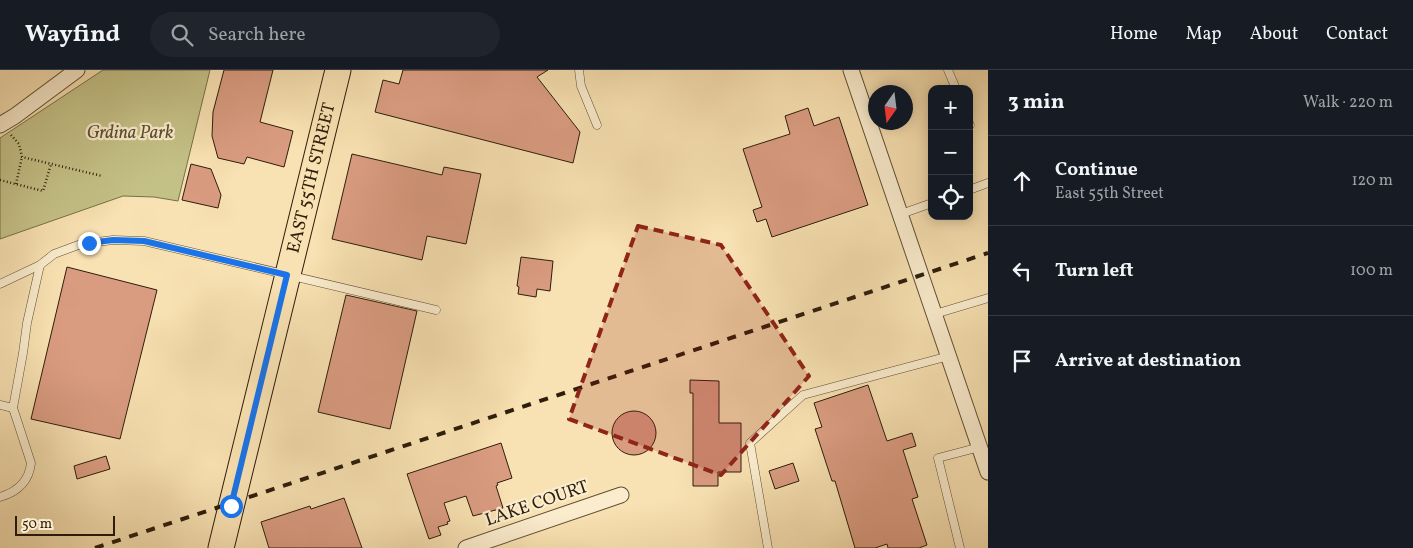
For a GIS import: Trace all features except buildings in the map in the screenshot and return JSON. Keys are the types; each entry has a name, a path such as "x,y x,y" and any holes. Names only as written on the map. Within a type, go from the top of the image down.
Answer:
{"main road":[{"name":"EAST 55TH STREET","path":"221,548 338,70"}],"street":[{"path":"4,128 15,116 77,70"},
{"path":"851,70 988,472"},
{"name":"LAKE COURT","path":"466,548 621,495"}],"lane":[{"path":"579,70 581,86 597,125"},
{"path":"948,70 954,85"},
{"path":"973,189 988,183"},
{"path":"901,214 928,204"},
{"path":"0,284 40,265 49,257 74,246 105,240 129,240 155,243 436,310"},
{"path":"0,496 18,490 27,477 32,463 13,408 27,323 40,265"},
{"path":"935,314 988,298"},
{"path":"768,548 750,443 803,395 949,356"},
{"path":"0,405 13,408"},
{"path":"960,548 938,458 980,447"}],"path":[{"path":"4,128 19,144 22,157 16,184"},
{"path":"22,157 102,176"},
{"path":"0,180 43,191 51,164"}],"highlighted area":[{"path":"638,226 721,245 809,376 721,475 569,419"}],"green space":[{"name":"Grdina Park","path":"103,70 210,70 178,201 154,197 123,196 0,239 0,138"}],"railway":[{"path":"95,548 988,253"}],"route":[{"path":"89,243 113,240 144,241 287,275 231,506"}]}
